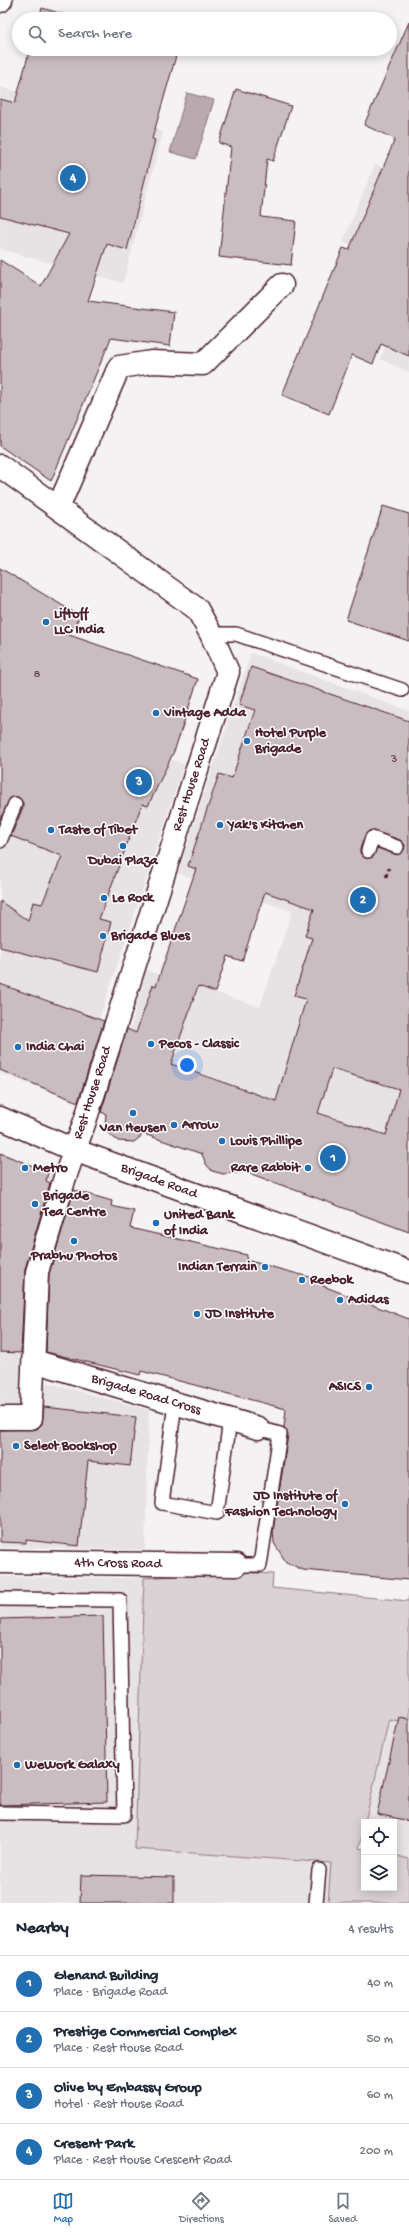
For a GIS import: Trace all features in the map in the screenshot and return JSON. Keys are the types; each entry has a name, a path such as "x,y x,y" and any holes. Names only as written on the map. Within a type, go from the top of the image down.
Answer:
{"street":[{"path":"58,508 119,367 152,362 203,364 282,285"},
{"name":"Rest House Road","path":"0,466 197,609 211,634 228,672 85,1121 74,1150"},
{"name":"Brigade Road","path":"0,1118 74,1150 409,1272"},
{"path":"0,1418 31,1418 37,1272 74,1150"},
{"name":"Brigade Road Cross","path":"34,1361 258,1428"},
{"name":"4th Cross Road","path":"0,1562 236,1565"}],"lane":[{"path":"211,634 236,634 402,690"},
{"path":"0,841 15,804"},
{"path":"368,850 372,838 397,847"},
{"path":"175,1403 162,1503 217,1513 230,1420"},
{"path":"236,1565 260,1565 280,1434 258,1428"},
{"path":"0,1600 120,1600 124,1815 0,1813"},
{"path":"316,1903 319,1870"}],"shaded area":[{"path":"0,87 163,132 123,283 0,249"},
{"path":"187,93 214,100 196,159 170,152"},
{"path":"375,164 409,177 409,270 343,242"},
{"path":"409,286 409,372 380,359"},
{"path":"251,653 409,711 409,1232 253,1175 251,1170 240,1166 233,1173 223,1174 212,1171 206,1164 202,1154 142,1134 138,1139 105,1126 146,970 260,1007 292,911 178,873"},
{"path":"49,719 184,764 72,1101 0,1073 0,792 15,799"},
{"path":"0,1151 53,1174 28,1271 25,1416 0,1415"},
{"path":"44,1382 149,1410 145,1550 0,1547 0,1427 39,1426"},
{"path":"236,1572 273,1574 272,1588 408,1601 409,1596 409,1723 389,1719 366,1819 361,1819 361,1839 359,1848 361,1848 361,1891 397,1891 397,1856 409,1859 409,1903 328,1903 331,1863 135,1849 144,1578"},
{"name":"WeWork Galaxy","path":"0,1577 144,1578 135,1849 332,1863 328,1903 0,1903"},
{"path":"389,1719 409,1723 409,1859 397,1856 397,1819 366,1819"}],"building":[{"path":"42,8 55,12 41,12"},
{"path":"409,22 409,356 381,344 373,364 352,355 329,414 282,395 343,248 349,250 395,139 364,125 394,56 397,56 397,49"},
{"path":"28,56 176,56 152,139 155,140 127,250 107,244 88,301 174,312 170,346 111,338 51,481 0,446 0,260 41,286 69,234 0,216 0,99 15,103"},
{"path":"236,89 291,106 273,161 267,159 261,217 296,221 291,265 219,257 231,147 219,143"},
{"path":"383,506 409,514 409,641 346,620"},
{"path":"0,568 80,616 69,635 198,679 175,749 148,806 142,804 99,919 111,922 98,972 0,947 0,901 28,921 33,902 42,904 62,856 11,836 23,807 23,803 18,797 10,798 0,820"},
{"path":"251,667 409,721 409,1232 246,1172 223,1174 212,1171 206,1164 202,1154 144,1134 134,1142 118,1141 108,1133 105,1126 106,1114 101,1112 127,1029 136,1033 153,985 156,986 196,869 188,866 219,774 232,778 255,710 239,705","holes":["370,830 400,840 405,845 404,850 398,855 377,848 373,857 365,858 360,853 360,849 365,835","265,892 314,909 305,936 312,938 294,996 306,999 276,1101 171,1064 198,986 215,992 227,956 242,961","332,1069 399,1089 386,1135 318,1113"]},
{"path":"0,984 104,1021 78,1102 0,1070"},
{"path":"0,1153 48,1172 46,1181 50,1183 25,1269 21,1353 0,1352"},
{"path":"74,1190 112,1201 111,1206 134,1211 130,1228 247,1255 246,1260 324,1281 323,1286 409,1319 409,1580 303,1570 286,1562 274,1543 273,1531 288,1435 284,1427 286,1409 141,1371 140,1375 46,1352 49,1274"},
{"path":"44,1407 136,1417 130,1466 88,1461 79,1546 26,1540 26,1543 0,1542 0,1430 37,1429 42,1424"},
{"path":"103,1616 107,1802 0,1805 0,1619"},
{"path":"399,1717 409,1719 409,1821 377,1814"},
{"path":"81,1875 174,1877 174,1903 80,1903"}],"place":[{"name":"Cresent Park","path":"73,178"},
{"name":"Liftoff LLC India","path":"46,622"},
{"name":"Vintage Adda","path":"156,713"},
{"name":"Hotel Purple Brigade","path":"247,741"},
{"name":"Olive by Embassy Group","path":"139,782"},
{"name":"Yak's Kitchen","path":"220,825"},
{"name":"Taste of Tibet","path":"51,830"},
{"name":"Dubai Plaza","path":"123,846"},
{"name":"Le Rock","path":"104,898"},
{"name":"Prestige Commercial Complex","path":"363,900"},
{"name":"Brigade Blues","path":"103,936"},
{"name":"Pecos - Classic","path":"151,1044"},
{"name":"India Chai","path":"18,1047"},
{"name":"Van Heusen","path":"133,1113"},
{"name":"Arrow","path":"174,1125"},
{"name":"Louis Phillipe","path":"222,1141"},
{"name":"Glenand Building","path":"333,1158"},
{"name":"Metro","path":"25,1168"},
{"name":"Rare Rabbit","path":"308,1168"},
{"name":"Brigade Tea Centre","path":"35,1204"},
{"name":"United Bank of India","path":"156,1223"},
{"name":"Prabhu Photos","path":"74,1241"},
{"name":"Indian Terrain","path":"265,1267"},
{"name":"Reebok","path":"302,1280"},
{"name":"Adidas","path":"340,1300"},
{"name":"JD Institute","path":"197,1314"},
{"name":"ASICS","path":"369,1387"},
{"name":"Select Bookshop","path":"16,1446"},
{"name":"JD Institute of Fashion Technology","path":"345,1504"},
{"name":"WeWork Galaxy","path":"17,1765"}]}
